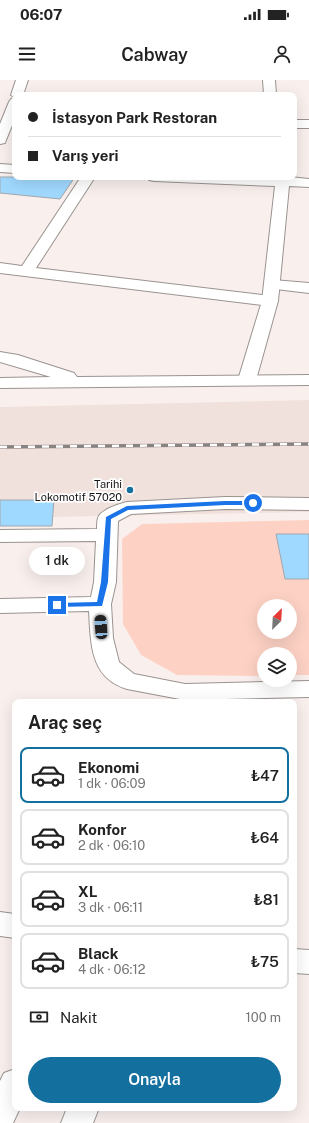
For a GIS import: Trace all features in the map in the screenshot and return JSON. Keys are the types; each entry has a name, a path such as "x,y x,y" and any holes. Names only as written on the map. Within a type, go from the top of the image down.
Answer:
{"street":[{"path":"19,92 22,80"},
{"path":"269,80 270,92"},
{"path":"0,103 12,103"},
{"path":"0,140 12,110"},
{"path":"297,124 309,124"},
{"path":"0,160 12,161"},
{"path":"0,168 12,169"},
{"path":"297,177 309,175"},
{"path":"26,272 86,180"},
{"path":"246,380 271,293 287,180"},
{"path":"296,180 309,183"},
{"path":"0,268 26,272 271,293 309,288"},
{"path":"0,357 12,359 85,382"},
{"path":"0,383 309,380"},
{"path":"309,504 225,503 127,508 108,518 105,582 100,604 102,638 108,666 127,681 183,697 247,696 309,689"},
{"path":"0,536 107,534"},
{"path":"0,606 100,604"},
{"path":"0,924 12,926"},
{"path":"297,961 309,962"},
{"path":"0,1118 12,1090"},
{"path":"77,1123 82,1111"}],"shaded area":[{"path":"309,400 309,512 0,518 0,407"},
{"path":"309,520 309,675 297,675 297,647 257,647 257,676 177,675 141,655 123,624 122,539 142,524"}],"building":[{"path":"0,177 12,177 12,180 73,180 60,199 0,193"},
{"path":"0,500 54,500 52,526 0,526"},
{"path":"276,534 309,534 309,579 285,579"}],"railway":[{"path":"0,447 309,444"}],"place":[{"name":"Tarihi Lokomotif 57020","path":"130,490"}],"route":[{"path":"57,605 100,604 105,582 108,518 127,508 253,503"}]}
